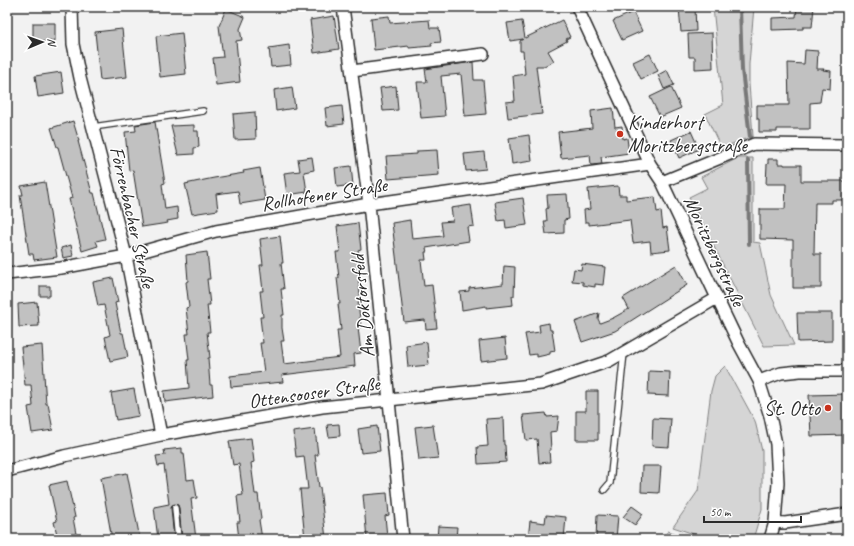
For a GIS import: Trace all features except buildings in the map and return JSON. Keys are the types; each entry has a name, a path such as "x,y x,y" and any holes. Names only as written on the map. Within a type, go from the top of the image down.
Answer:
{"street":[{"name":"Förrenbacher Straße","path":"72,7 73,44 80,78 126,256 161,435"},
{"name":"Am Doktorsfeld","path":"343,7 369,204 403,539"},
{"name":"Moritzbergstraße","path":"577,7 650,164 662,182 739,344 759,381 770,416 776,444 778,483 775,522 770,539"},
{"path":"352,71 484,54"},
{"path":"662,182 754,144 847,145"},
{"name":"Rollhofener Straße","path":"7,274 61,268 126,256 216,231 369,204 650,164"},
{"name":"Ottensooser Straße","path":"7,470 161,435 322,406 540,384 609,361 717,298"},
{"path":"759,381 780,373 847,370"},
{"path":"775,522 785,523 847,514"}],"lane":[{"path":"93,127 203,111"},
{"path":"604,490 610,483 624,353"},
{"path":"175,508 178,539"}],"shaded area":[{"path":"713,7 754,7 749,64 753,136 721,148 705,114 723,105"},
{"path":"738,158 753,158 753,242 760,243 771,295 794,345 764,346 689,197 707,188 701,177"},
{"path":"725,366 755,421 762,451 762,509 753,539 709,539 673,527 698,491 711,391 715,376"},
{"path":"668,531 692,539 662,539"}],"waterway":[{"path":"740,7 742,70 750,137"},
{"path":"748,160 749,244"}],"place":[{"name":"Kinderhort Moritzbergstraße","path":"620,134"},
{"name":"St. Otto","path":"828,408"}]}
